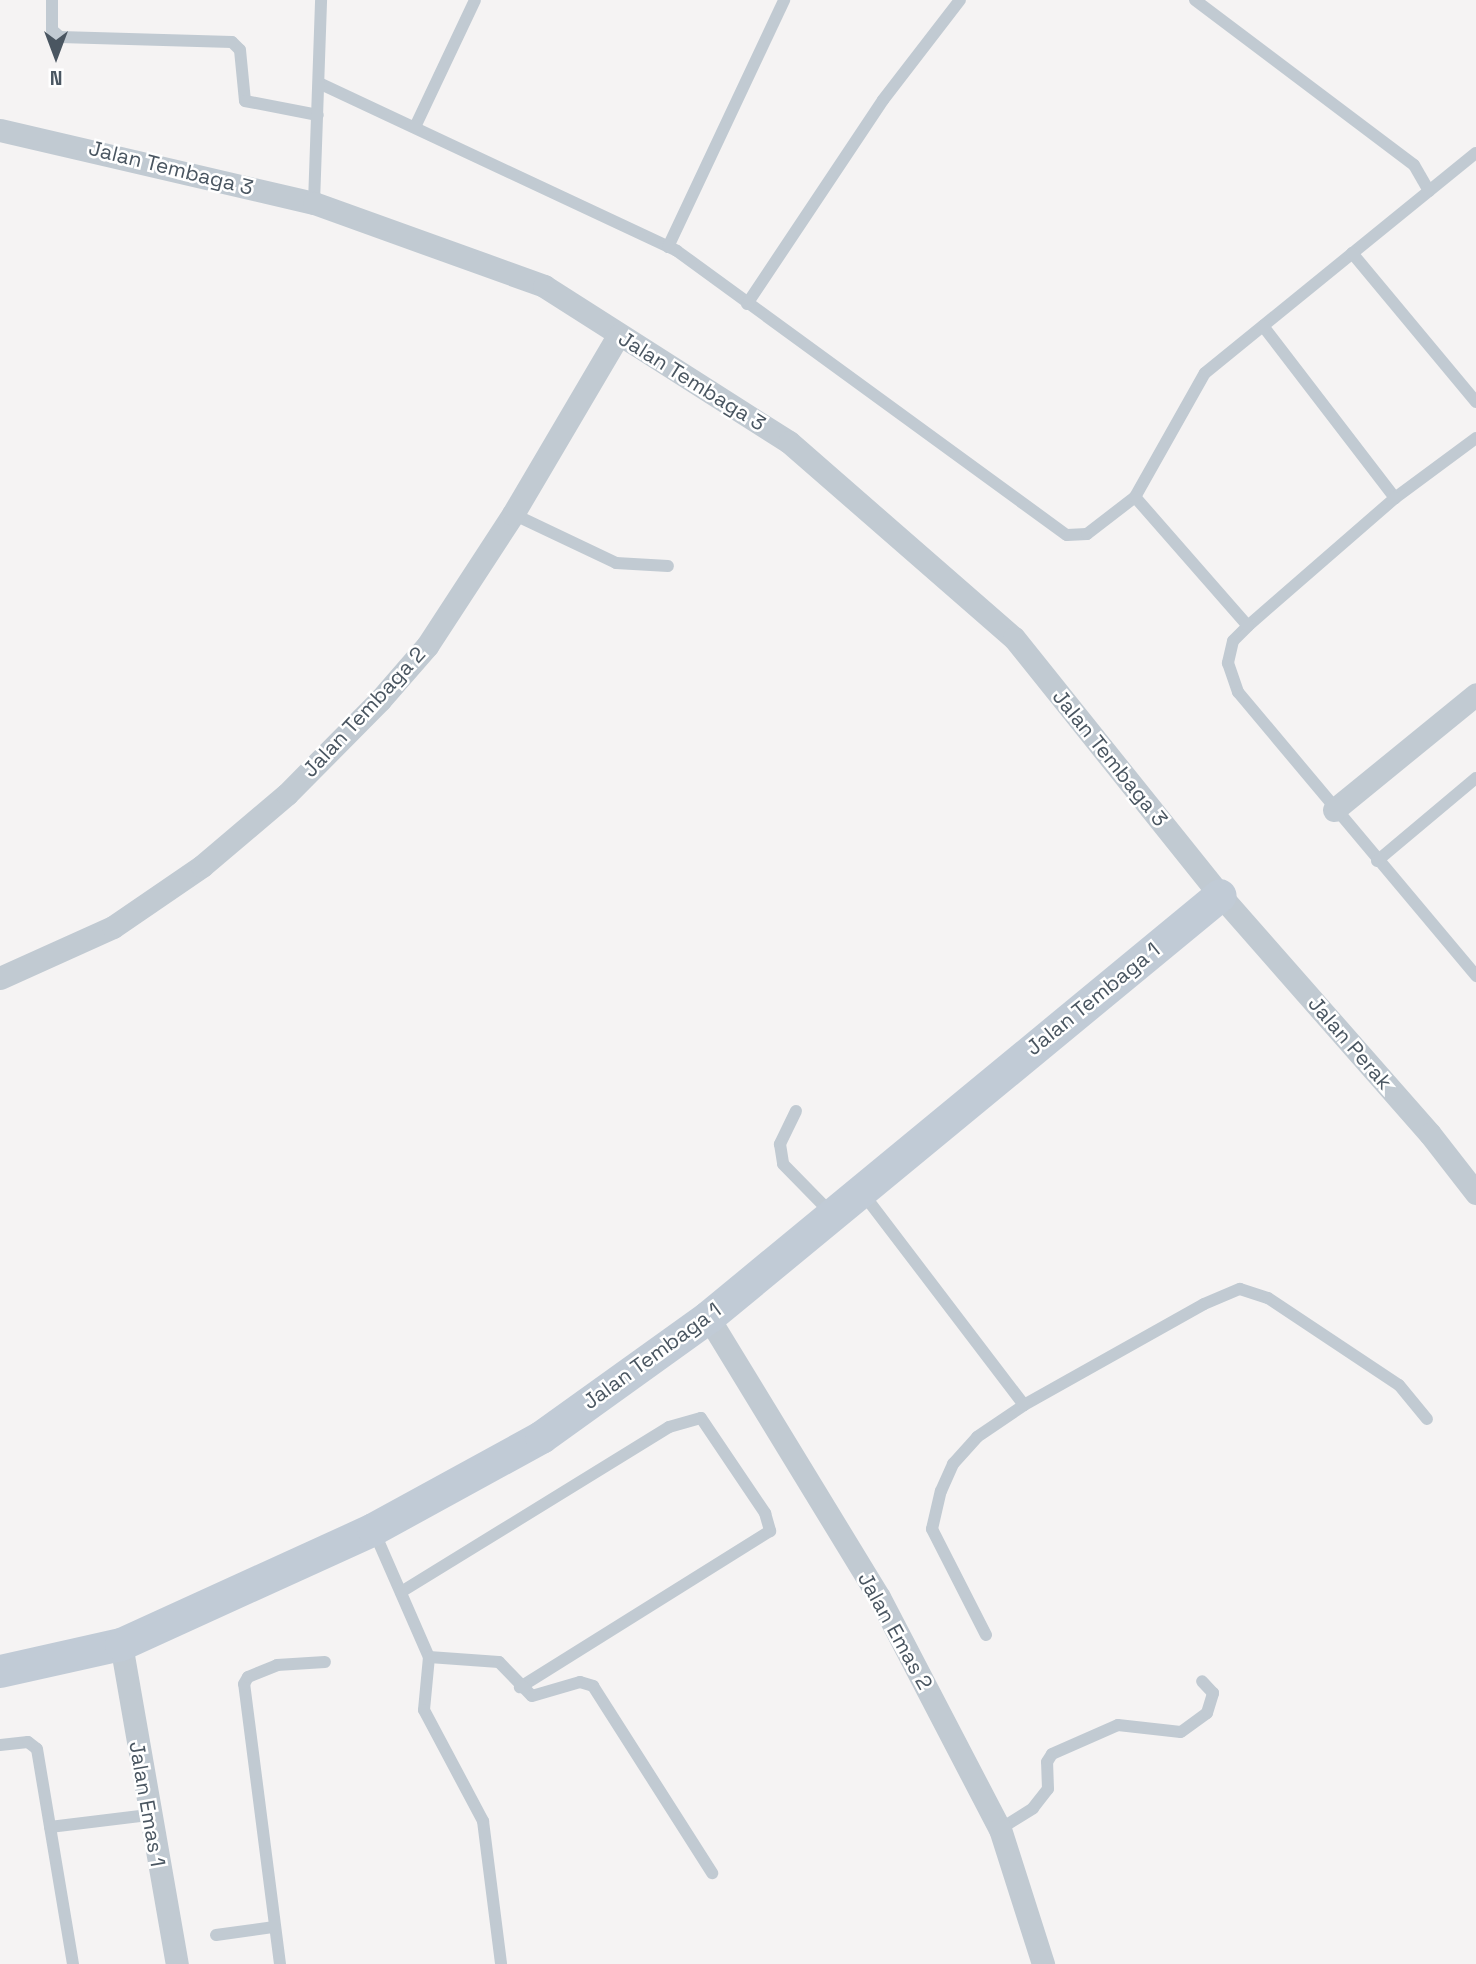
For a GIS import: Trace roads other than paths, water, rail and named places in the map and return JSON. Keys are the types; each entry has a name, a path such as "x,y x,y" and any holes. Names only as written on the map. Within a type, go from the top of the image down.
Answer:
{"street":[{"name":"Jalan Tembaga 3","path":"0,130 314,203 544,286 618,336 789,442 1014,638 1220,895"},
{"name":"Jalan Tembaga 2","path":"0,978 113,927 202,866 287,794 427,646 513,514 618,336"},
{"path":"1334,810 1476,694"},
{"name":"Jalan Tembaga 1","path":"0,1671 121,1644 373,1529 541,1437 708,1317 1220,895"},
{"name":"Jalan Perak","path":"1220,895 1430,1134 1476,1193"},
{"name":"Jalan Emas 2","path":"708,1317 879,1597 1000,1829 1043,1964"},
{"name":"Jalan Emas 1","path":"121,1644 148,1815 177,1964"}],"lane":[{"path":"52,0 52,30 60,37 232,42 240,50 245,101 318,115"},
{"path":"314,203 321,84 321,0"},
{"path":"415,127 475,0"},
{"path":"668,247 784,0"},
{"path":"747,304 884,100 960,0"},
{"path":"1195,0 1415,165 1429,191"},
{"path":"321,84 668,247 1067,535 1087,534 1135,497 1205,373 1476,153"},
{"path":"1352,253 1476,401"},
{"path":"1263,326 1395,498"},
{"path":"1476,438 1395,498 1248,626 1229,650 1231,678 1334,810 1476,975"},
{"path":"1135,497 1248,626"},
{"path":"513,514 616,564 668,566"},
{"path":"1377,861 1476,778"},
{"path":"796,1111 780,1144 783,1164 832,1214"},
{"path":"861,1191 1024,1405"},
{"path":"986,1635 932,1529 940,1491 953,1464 977,1437 1024,1405 1204,1304 1240,1289 1268,1298 1399,1385 1427,1419"},
{"path":"401,1592 669,1427 701,1418 765,1513 770,1531 520,1687"},
{"path":"373,1529 429,1657 424,1710 483,1821 501,1964"},
{"path":"429,1657 499,1662 520,1687 539,1697 580,1682 593,1686 712,1873"},
{"path":"280,1964 244,1684 248,1676 277,1665 325,1662"},
{"path":"1000,1829 1032,1808 1048,1789 1047,1762 1052,1754 1118,1725 1181,1732 1207,1713 1213,1693 1202,1681"},
{"path":"0,1745 28,1742 37,1749 73,1964"},
{"path":"50,1826 148,1815"},
{"path":"216,1935 274,1927"}]}
